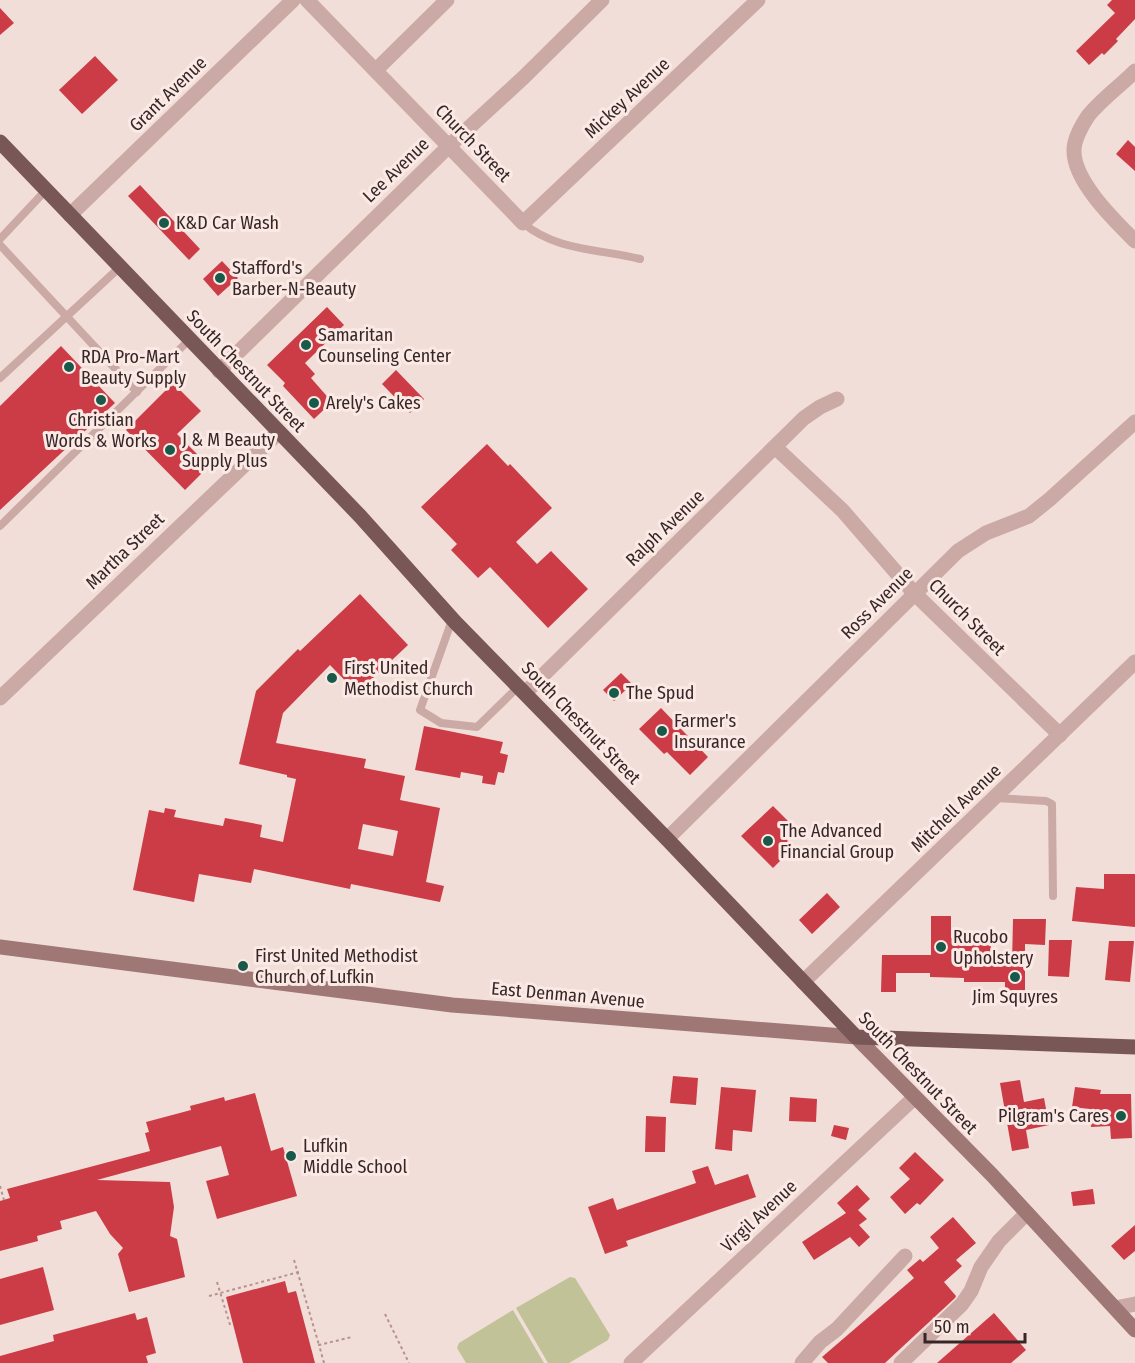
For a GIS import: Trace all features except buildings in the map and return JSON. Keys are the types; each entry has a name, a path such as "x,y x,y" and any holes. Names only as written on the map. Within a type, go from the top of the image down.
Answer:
{"main road":[{"name":"South Chestnut Street","path":"0,142 360,516 522,690 914,1098 992,1175 1135,1330"},
{"name":"East Denman Avenue","path":"0,947 452,1005 856,1037 1135,1047"}],"street":[{"name":"Grant Avenue","path":"70,216 293,0"},
{"name":"Church Street","path":"307,0 523,223"},
{"path":"376,70 447,0"},
{"name":"Lee Avenue","path":"219,371 602,0"},
{"name":"Mickey Avenue","path":"523,223 758,0"},
{"path":"1135,72 1088,116 1079,132 1074,150 1078,170 1091,192 1135,241"},
{"name":"Ralph Avenue","path":"522,690 804,418 837,399"},
{"name":"Ross Avenue","path":"667,839 958,551 986,533 1029,516 1135,422"},
{"name":"Martha Street","path":"0,698 278,433"},
{"name":"Church Street","path":"775,447 843,511 914,593 1060,735"},
{"name":"Mitchell Avenue","path":"803,982 895,896 1135,662"},
{"name":"Virgil Avenue","path":"631,1363 914,1098"},
{"path":"901,1363 962,1304 971,1291 981,1267 999,1241 1027,1213"},
{"path":"802,1363 905,1256"},
{"path":"1115,1308 1135,1304"}],"lane":[{"path":"0,239 46,190"},
{"name":"Church Street","path":"523,223 536,234 559,244 640,259"},
{"path":"0,225 7,232"},
{"path":"0,245 137,392"},
{"path":"0,378 120,267"},
{"path":"0,526 189,340"},
{"path":"453,618 420,710 441,723 477,727 522,690"},
{"path":"994,798 1046,801 1052,804 1053,896"}],"path":[{"path":"0,1186 4,1200"},
{"path":"294,1260 324,1363"},
{"path":"209,1296 298,1272"},
{"path":"217,1282 231,1328"},
{"path":"385,1314 409,1363"},
{"path":"319,1345 352,1337"}],"green space":[{"path":"570,1277 575,1278 610,1335 608,1340 569,1363 548,1363 516,1308"},
{"path":"513,1310 544,1363 466,1363 457,1348 459,1343"}],"place":[{"name":"K&D Car Wash","path":"164,223"},
{"name":"Stafford's Barber-N-Beauty","path":"220,278"},
{"name":"Samaritan Counseling Center","path":"306,345"},
{"name":"RDA Pro-Mart Beauty Supply","path":"69,367"},
{"name":"Christian Words & Works","path":"101,400"},
{"name":"Arely's Cakes","path":"314,403"},
{"name":"J & M Beauty Supply Plus","path":"170,450"},
{"name":"First United Methodist Church","path":"332,678"},
{"name":"The Spud","path":"614,693"},
{"name":"Farmer's Insurance","path":"662,731"},
{"name":"The Advanced Financial Group","path":"768,841"},
{"name":"Rucobo Upholstery","path":"941,947"},
{"name":"First United Methodist Church of Lufkin","path":"243,966"},
{"name":"Jim Squyres","path":"1015,977"},
{"name":"Pilgram's Cares","path":"1121,1116"},
{"name":"Lufkin Middle School","path":"291,1156"}]}
